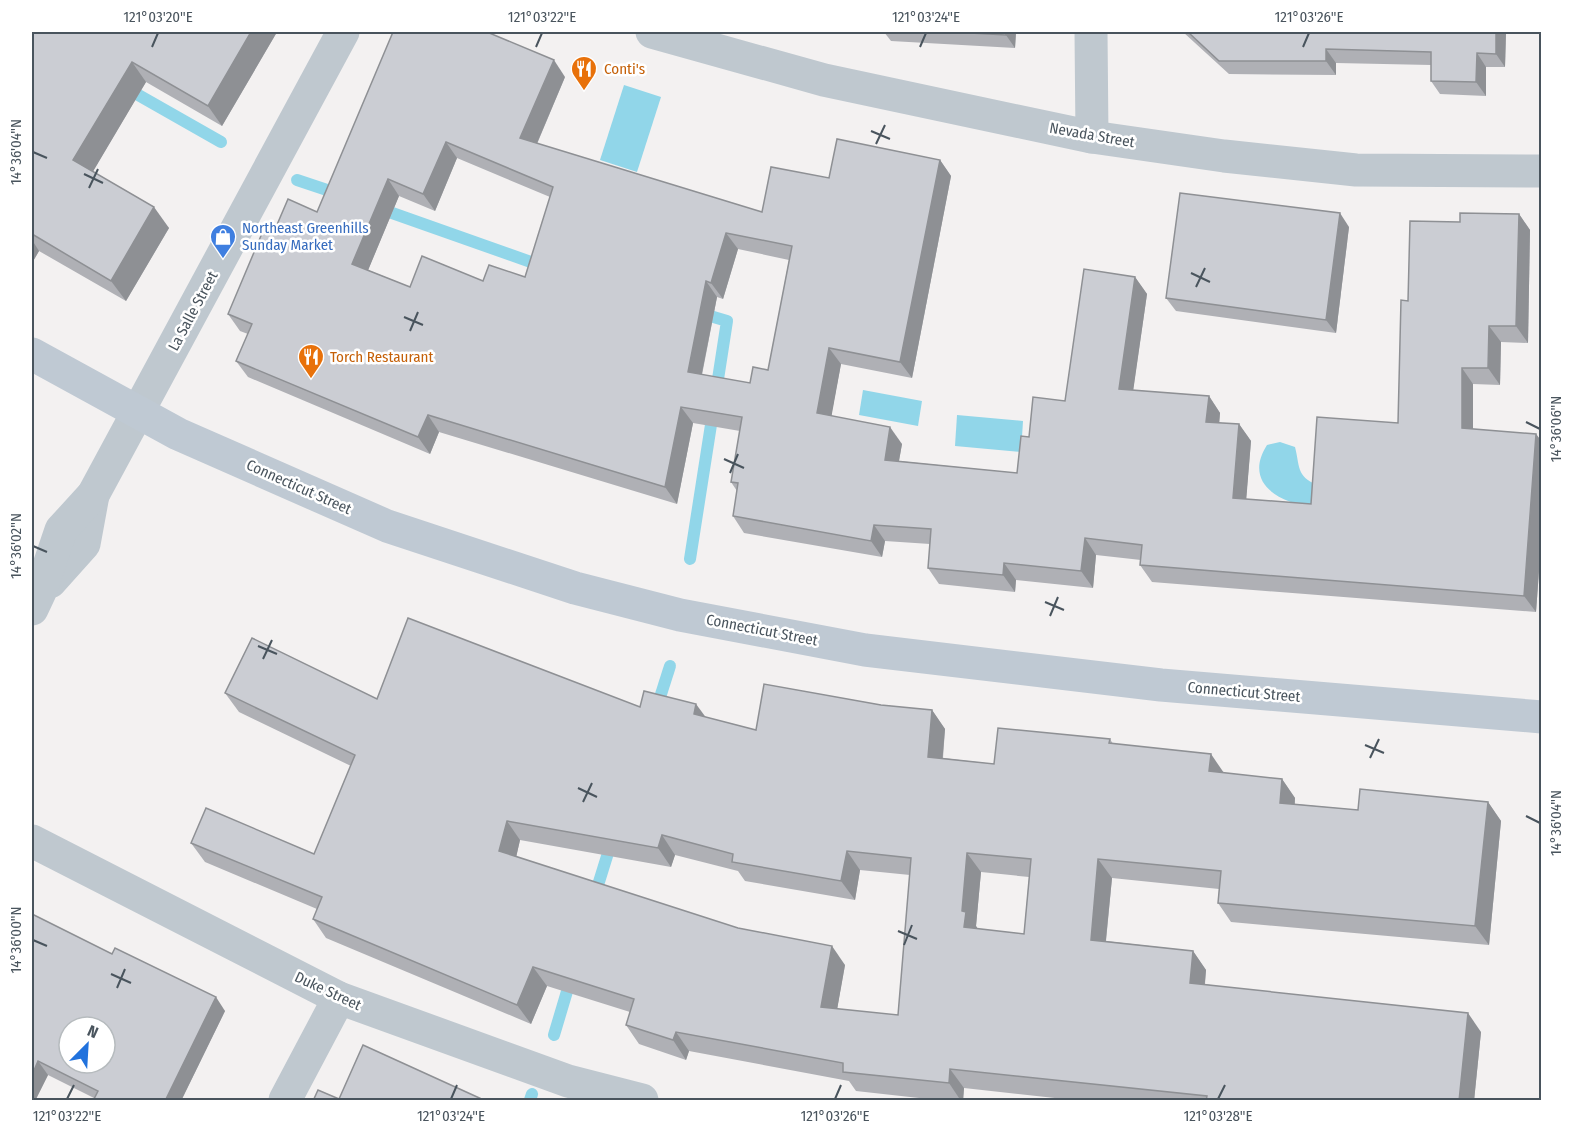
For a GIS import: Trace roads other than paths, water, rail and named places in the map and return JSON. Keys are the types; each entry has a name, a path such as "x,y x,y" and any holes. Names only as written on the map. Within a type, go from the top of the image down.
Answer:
{"street":[{"name":"La Salle Street","path":"36,600 61,530 93,495 343,32"},
{"name":"Nevada Street","path":"652,32 824,80 1092,136 1224,156 1356,170 1542,171"},
{"path":"1091,32 1092,136"},
{"name":"Connecticut Street","path":"32,354 177,434 387,525 575,588 680,615 865,650 1137,682 1542,717"},
{"name":"Duke Street","path":"32,841 339,998 568,1081 642,1101"},
{"path":"285,1101 339,998"}],"water":[{"path":"624,85 661,97 637,172 600,160"},
{"path":"863,390 922,401 918,426 859,415"},
{"path":"957,415 1023,421 1021,452 955,446"},
{"path":"1280,442 1295,447 1302,474 1317,485 1313,507 1300,505 1277,496 1262,480 1259,470 1267,445"}],"waterway":[{"path":"126,88 221,142"},
{"path":"297,180 342,195"},
{"path":"378,208 545,267"},
{"path":"700,313 727,321 716,392"},
{"path":"690,559 713,412"},
{"path":"656,710 670,666"},
{"path":"594,898 612,840"},
{"path":"554,1035 571,978"},
{"path":"530,1100 532,1094"}],"place":[{"name":"Conti's","path":"584,92"},
{"name":"Northeast Greenhills Sunday Market","path":"223,260"},
{"name":"Torch Restaurant","path":"311,380"}]}
